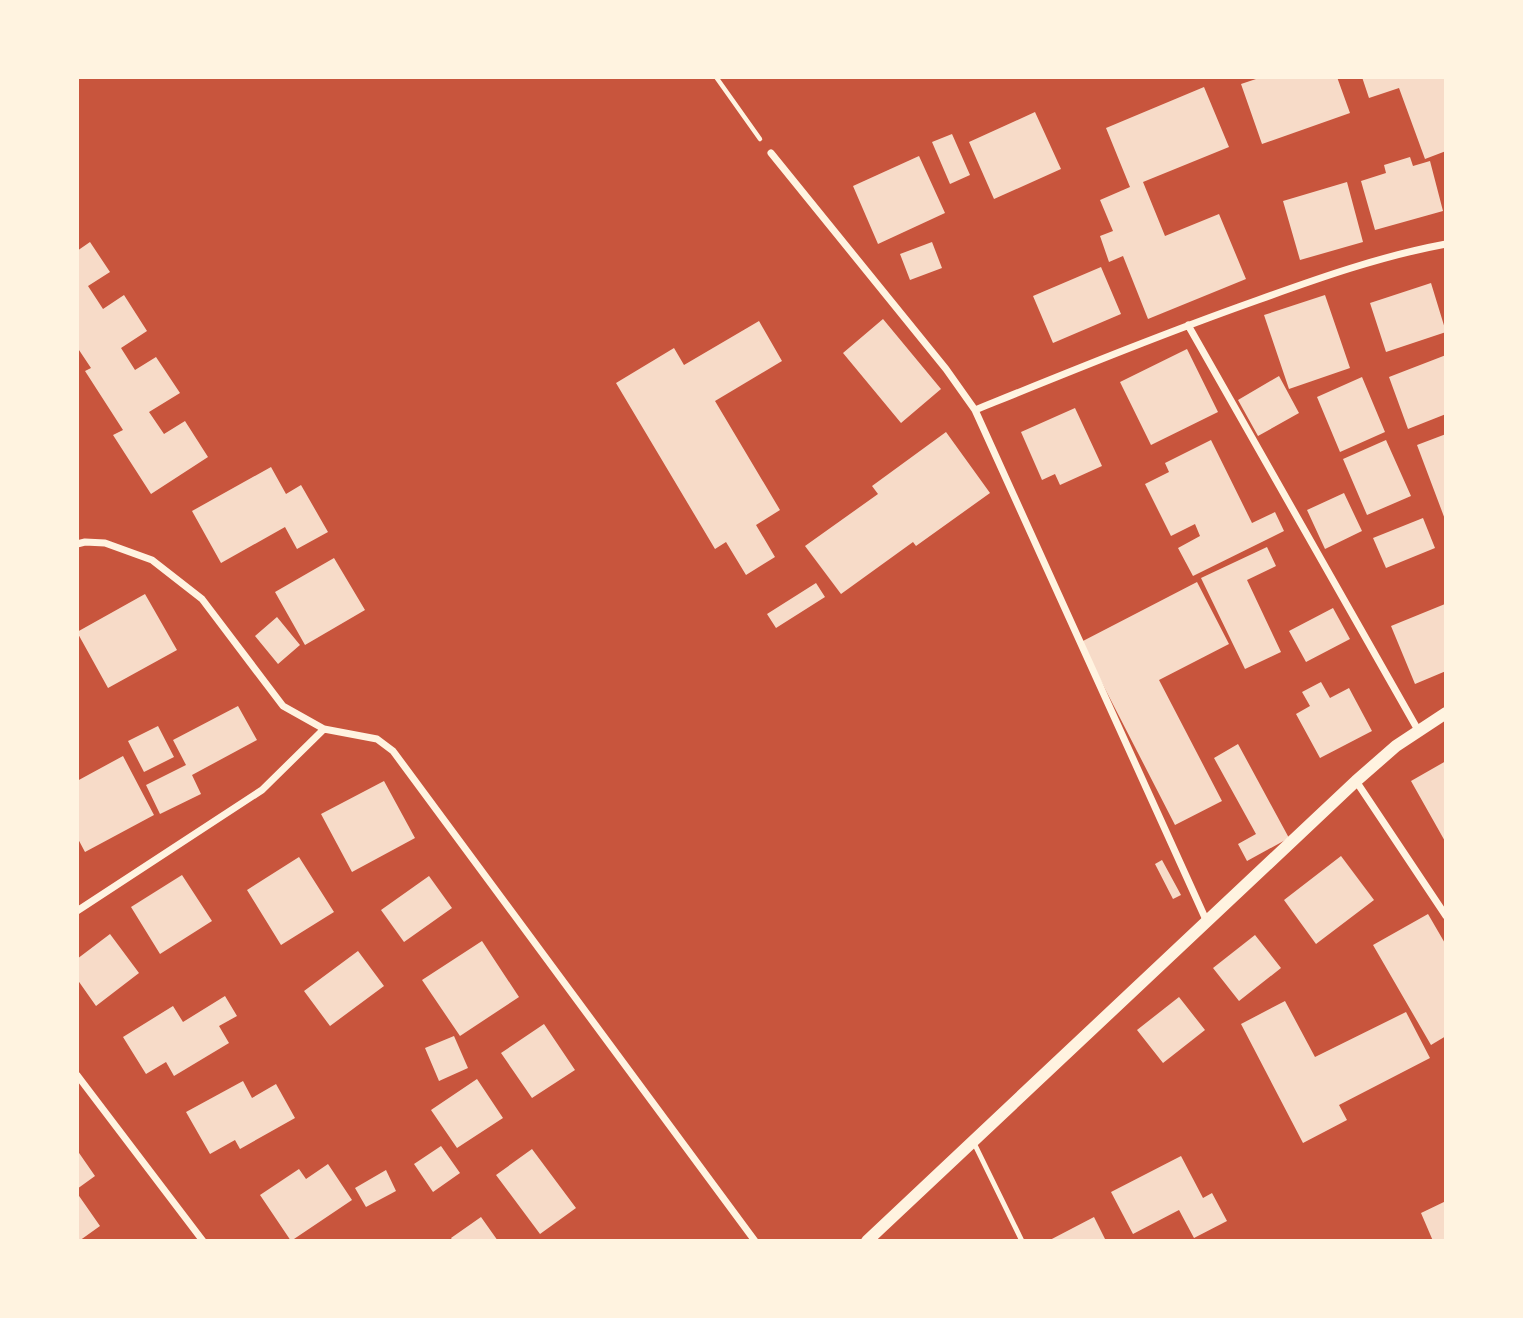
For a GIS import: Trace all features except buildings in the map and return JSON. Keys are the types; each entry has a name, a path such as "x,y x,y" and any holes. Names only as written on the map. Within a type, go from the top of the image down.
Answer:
{"street":[{"path":"771,153 947,369 975,410 1208,922"},
{"path":"975,410 1188,325 1337,271 1446,244"},
{"path":"1188,325 1418,730"},
{"path":"77,544 105,543 152,560 202,599 284,706 324,729 377,739 393,751 755,1241"},
{"path":"867,1241 1356,781 1418,730 1446,713"},
{"path":"77,911 262,790 324,729"},
{"path":"1356,781 1446,916"},
{"path":"77,1075 203,1241"}],"lane":[{"path":"973,1141 1022,1241"}],"path":[{"path":"716,77 771,153"}]}
